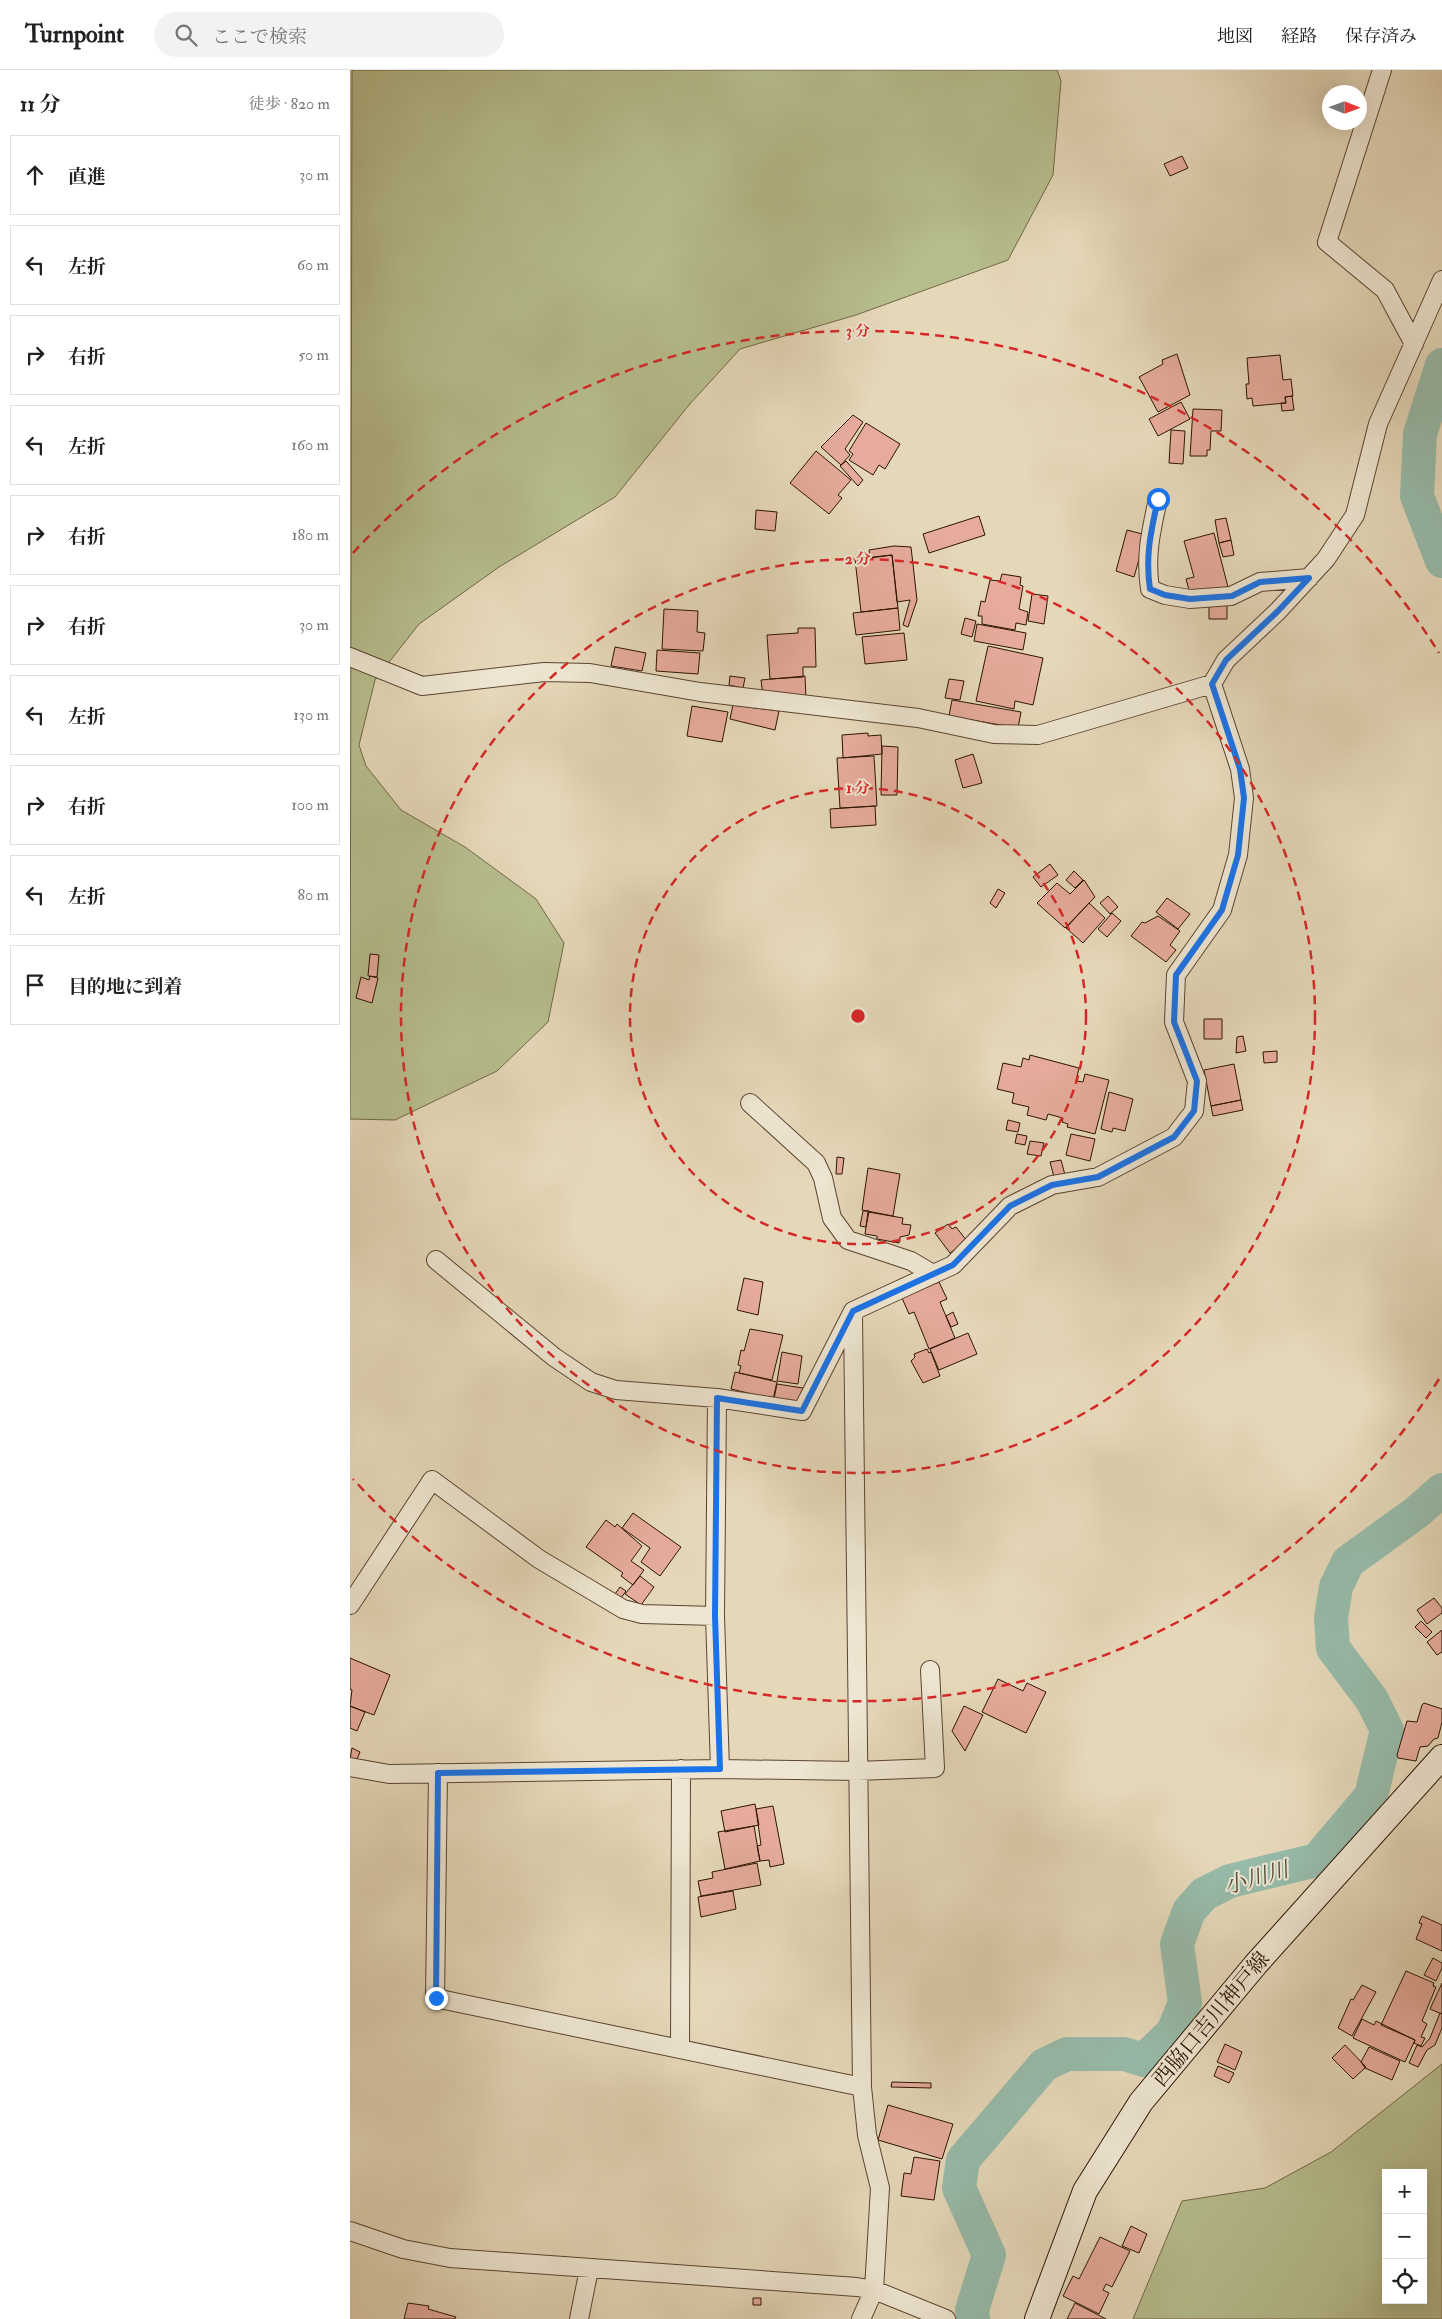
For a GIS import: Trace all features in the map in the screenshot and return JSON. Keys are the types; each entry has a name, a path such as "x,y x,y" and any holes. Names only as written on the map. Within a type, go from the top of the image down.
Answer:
{"main road":[{"name":"西脇口吉川神戸線","path":"1037,2319 1085,2190 1142,2102 1256,1964 1442,1757"}],"street":[{"path":"1382,70 1327,242 1385,290 1414,344"},
{"path":"350,657 422,686 544,672 590,673 700,692 918,718 994,734 1038,735 1212,684 1226,660 1278,611 1326,559 1354,515 1378,424 1442,280"},
{"path":"1158,499 1148,542 1150,589 1165,595 1190,599 1232,596 1260,582 1309,578"},
{"path":"436,1260 554,1357 591,1382 616,1390 717,1398 802,1411 853,1311 953,1265 1010,1206 1052,1185 1098,1177 1174,1137 1194,1111 1197,1081 1174,1022 1176,975 1222,910 1238,855 1244,798 1240,769 1212,684"},
{"path":"750,1103 816,1163 823,1178 832,1218 848,1240 911,1260 933,1274"},
{"path":"853,1311 862,2087 867,2135 880,2188 874,2290 861,2319"},
{"path":"717,1398 715,1616 720,1769"},
{"path":"350,1605 432,1480 539,1559 622,1609 642,1614 715,1616"},
{"path":"350,1768 389,1774 681,1769 857,1771 935,1768 930,1670"},
{"path":"680,2049 681,1769"},
{"path":"438,1773 436,1998 862,2087"},
{"path":"350,2232 403,2249 450,2258 874,2290 946,2319"},
{"path":"580,2319 589,2269"}],"green space":[{"path":"352,70 1057,70 1061,81 1053,175 1008,260 856,315 740,349 689,405 615,497 499,567 419,624 375,680 359,745 366,766 401,810 465,847 536,899 564,943 548,1022 497,1071 395,1120 350,1119"},
{"path":"1442,2064 1442,2319 1133,2319 1182,2201 1265,2188 1331,2152"}],"building":[{"path":"1182,156 1188,168 1170,176 1164,164"},
{"path":"1177,354 1190,395 1158,412 1139,377 1163,364 1162,360"},
{"path":"1280,355 1283,380 1291,379 1293,396 1285,397 1286,403 1253,406 1252,398 1247,399 1246,384 1249,384 1247,358"},
{"path":"1292,396 1294,410 1282,411 1281,403 1286,403 1285,397"},
{"path":"1181,402 1190,419 1158,436 1149,419"},
{"path":"1193,409 1222,410 1221,431 1211,431 1210,450 1207,450 1207,456 1190,456"},
{"path":"853,415 863,422 845,449 850,455 841,465 821,447"},
{"path":"866,423 900,444 885,469 879,465 873,475 849,460 853,454 849,451"},
{"path":"1171,430 1185,431 1183,464 1169,463"},
{"path":"816,451 851,480 838,495 842,498 829,514 790,483"},
{"path":"846,461 863,480 858,486 840,466"},
{"path":"756,510 777,512 775,531 755,529"},
{"path":"979,516 985,535 929,553 923,534"},
{"path":"1226,518 1231,540 1219,543 1215,520"},
{"path":"1127,530 1146,535 1134,577 1116,571"},
{"path":"1214,533 1228,587 1191,597 1186,579 1194,577 1184,541"},
{"path":"1231,540 1234,555 1223,557 1219,543"},
{"path":"894,546 911,547 917,600 908,627 903,625 910,600 897,602 892,555 870,558 869,550"},
{"path":"892,555 898,608 861,612 855,559"},
{"path":"1002,574 1021,577 1020,585 1023,586 1019,609 1028,612 1026,625 1016,623 1015,630 982,624 982,616 978,616 981,601 985,602 990,580 1000,581"},
{"path":"1032,594 1048,596 1044,624 1028,621"},
{"path":"1209,603 1227,604 1227,619 1209,619"},
{"path":"898,608 900,630 856,635 853,613"},
{"path":"664,609 698,611 697,632 705,633 703,651 662,649"},
{"path":"965,618 976,621 972,637 961,634"},
{"path":"977,624 1026,633 1023,650 974,641"},
{"path":"798,628 815,628 816,667 803,667 803,677 770,679 767,635 798,633"},
{"path":"904,633 907,660 865,664 862,637"},
{"path":"988,646 1043,658 1033,705 1015,701 1014,709 976,701"},
{"path":"615,647 646,653 642,671 611,666"},
{"path":"657,650 700,653 698,674 656,671"},
{"path":"730,676 745,678 743,688 729,685"},
{"path":"805,676 806,698 763,697 761,680"},
{"path":"949,679 964,681 960,700 945,698"},
{"path":"952,700 1021,712 1018,728 949,716"},
{"path":"733,705 779,711 775,730 730,719"},
{"path":"692,706 728,712 722,742 687,736"},
{"path":"868,733 868,736 881,735 882,754 843,758 842,735"},
{"path":"882,746 898,747 897,795 881,795"},
{"path":"973,754 982,783 963,788 955,760"},
{"path":"874,756 877,806 840,808 837,758"},
{"path":"875,806 876,825 831,828 830,809"},
{"path":"1050,864 1058,875 1041,887 1033,877"},
{"path":"1074,871 1083,880 1075,888 1066,880"},
{"path":"1084,880 1095,897 1065,928 1037,903 1057,883 1070,894"},
{"path":"998,889 1005,893 996,908 990,903"},
{"path":"1108,896 1118,907 1110,914 1100,903"},
{"path":"1167,898 1190,914 1178,929 1156,912"},
{"path":"1089,903 1105,918 1083,943 1066,928"},
{"path":"1112,913 1121,921 1107,937 1098,929"},
{"path":"1158,916 1180,931 1170,945 1176,950 1166,962 1131,936 1142,922 1145,923"},
{"path":"370,954 379,955 377,977 368,976"},
{"path":"370,976 378,978 372,1003 356,998 361,977 369,980"},
{"path":"1204,1019 1222,1019 1222,1039 1204,1039"},
{"path":"1243,1036 1246,1051 1236,1053 1237,1037"},
{"path":"1277,1051 1277,1062 1264,1063 1263,1052"},
{"path":"1030,1055 1079,1068 1076,1081 1083,1082 1085,1074 1109,1080 1095,1134 1067,1127 1068,1124 1062,1122 1063,1118 1048,1114 1046,1120 1027,1115 1029,1107 1012,1103 1014,1093 997,1089 1003,1063 1021,1067 1023,1058 1029,1060"},
{"path":"1234,1064 1241,1100 1211,1106 1204,1070"},
{"path":"1109,1092 1133,1099 1125,1131 1113,1128 1112,1132 1101,1129"},
{"path":"1241,1100 1243,1110 1213,1116 1211,1106"},
{"path":"1008,1120 1020,1123 1018,1132 1006,1130"},
{"path":"1017,1134 1027,1136 1025,1145 1015,1143"},
{"path":"1071,1134 1095,1139 1090,1161 1066,1155"},
{"path":"1030,1141 1044,1143 1041,1156 1027,1154"},
{"path":"837,1157 844,1158 842,1174 836,1174"},
{"path":"1061,1160 1065,1175 1054,1177 1050,1162"},
{"path":"868,1168 900,1174 893,1216 862,1210"},
{"path":"863,1211 869,1211 866,1227 860,1226"},
{"path":"868,1212 903,1218 902,1224 911,1225 909,1235 900,1237 899,1243 877,1239 877,1236 865,1234"},
{"path":"948,1224 952,1229 956,1227 967,1241 950,1253 935,1233"},
{"path":"744,1278 763,1282 758,1315 737,1310"},
{"path":"939,1282 947,1299 940,1302 955,1338 929,1349 914,1312 909,1314 902,1298"},
{"path":"953,1312 958,1324 951,1327 946,1316"},
{"path":"750,1329 783,1335 772,1380 739,1373 741,1366 738,1365 741,1350 744,1351"},
{"path":"968,1333 977,1354 939,1370 930,1349"},
{"path":"927,1349 929,1353 931,1352 940,1376 923,1383 911,1361 915,1357 914,1354"},
{"path":"782,1352 802,1356 798,1384 777,1381"},
{"path":"735,1372 777,1382 773,1399 731,1389"},
{"path":"777,1384 803,1388 797,1403 774,1399"},
{"path":"633,1513 681,1547 660,1576 641,1562 650,1548 622,1528"},
{"path":"606,1520 615,1527 617,1524 642,1546 631,1561 644,1570 633,1585 621,1576 623,1573 586,1547"},
{"path":"640,1576 654,1587 641,1605 625,1594"},
{"path":"620,1587 626,1591 621,1598 615,1594"},
{"path":"1434,1598 1442,1608 1442,1613 1427,1624 1417,1610"},
{"path":"1421,1621 1432,1632 1426,1638 1415,1627"},
{"path":"1442,1630 1442,1652 1437,1655 1427,1642"},
{"path":"350,1658 390,1675 374,1715 350,1706 352,1690 350,1689"},
{"path":"998,1679 1023,1691 1027,1683 1046,1692 1026,1733 982,1712"},
{"path":"1424,1703 1442,1709 1442,1722 1438,1738 1434,1739 1428,1746 1420,1747 1416,1761 1398,1758 1397,1755 1407,1721 1417,1722"},
{"path":"350,1706 365,1712 357,1731 350,1728"},
{"path":"964,1706 983,1715 965,1751 952,1731"},
{"path":"352,1748 360,1752 356,1762 350,1759"},
{"path":"755,1804 759,1825 725,1832 721,1811"},
{"path":"773,1806 784,1864 770,1867 769,1860 760,1861 757,1846 761,1845 756,1809"},
{"path":"754,1826 760,1861 725,1869 718,1832"},
{"path":"757,1863 761,1885 701,1896 698,1881 713,1878 712,1872"},
{"path":"733,1891 736,1909 701,1917 698,1897"},
{"path":"1422,1916 1442,1925 1442,1951 1416,1939 1422,1924 1419,1923"},
{"path":"1433,1958 1442,1963 1442,1968 1436,1981 1424,1975"},
{"path":"1406,1971 1434,1983 1433,1986 1436,1987 1422,2021 1427,2024 1421,2037 1425,2038 1421,2046 1414,2043 1415,2040 1381,2025"},
{"path":"1442,1983 1442,2014 1430,2009"},
{"path":"1362,1985 1376,1992 1352,2036 1338,2028 1351,1999 1353,2000"},
{"path":"1440,2013 1442,2014 1442,2028 1435,2045 1427,2050 1418,2067 1409,2063 1417,2045 1422,2047 1430,2038"},
{"path":"1362,2019 1374,2025 1376,2021 1415,2040 1405,2062 1353,2038"},
{"path":"1225,2044 1242,2052 1235,2070 1217,2062"},
{"path":"1345,2045 1366,2067 1353,2079 1332,2058"},
{"path":"1369,2047 1400,2061 1392,2080 1365,2068 1361,2062"},
{"path":"1218,2066 1234,2073 1229,2083 1214,2076"},
{"path":"892,2082 931,2083 931,2088 891,2087"},
{"path":"888,2105 953,2124 942,2159 878,2140"},
{"path":"914,2157 940,2161 934,2200 901,2196 904,2173 911,2174"},
{"path":"1131,2226 1147,2234 1139,2253 1122,2246"},
{"path":"1100,2237 1130,2251 1112,2287 1106,2284 1103,2290 1109,2293 1099,2314 1063,2296 1073,2276 1079,2279"},
{"path":"753,2298 761,2298 761,2305 753,2305"},
{"path":"408,2303 429,2306 428,2309 456,2317 455,2319 404,2319"},
{"path":"1075,2303 1106,2319 1067,2319"}],"waterway":[{"name":"小川川","path":"1442,365 1420,434 1417,496 1442,561"},
{"name":"小川川","path":"973,2319 972,2310 989,2255 959,2188 963,2160 1044,2065 1067,2054 1124,2054 1144,2060 1173,2032 1185,2003 1177,1944 1189,1911 1204,1894 1230,1881 1317,1860 1371,1796 1387,1730 1372,1700 1333,1648 1331,1618 1336,1587 1348,1562 1417,1512 1442,1490"}],"route":[{"path":"436,1998 438,1773 720,1769 715,1616 717,1398 802,1411 853,1311 953,1265 1010,1206 1052,1185 1098,1177 1174,1137 1194,1111 1197,1081 1174,1022 1176,975 1222,910 1238,855 1244,798 1240,769 1212,684 1226,660 1278,611 1309,578 1277,579 1260,582 1232,596 1190,599 1165,595 1150,589 1148,542 1158,499"}]}
